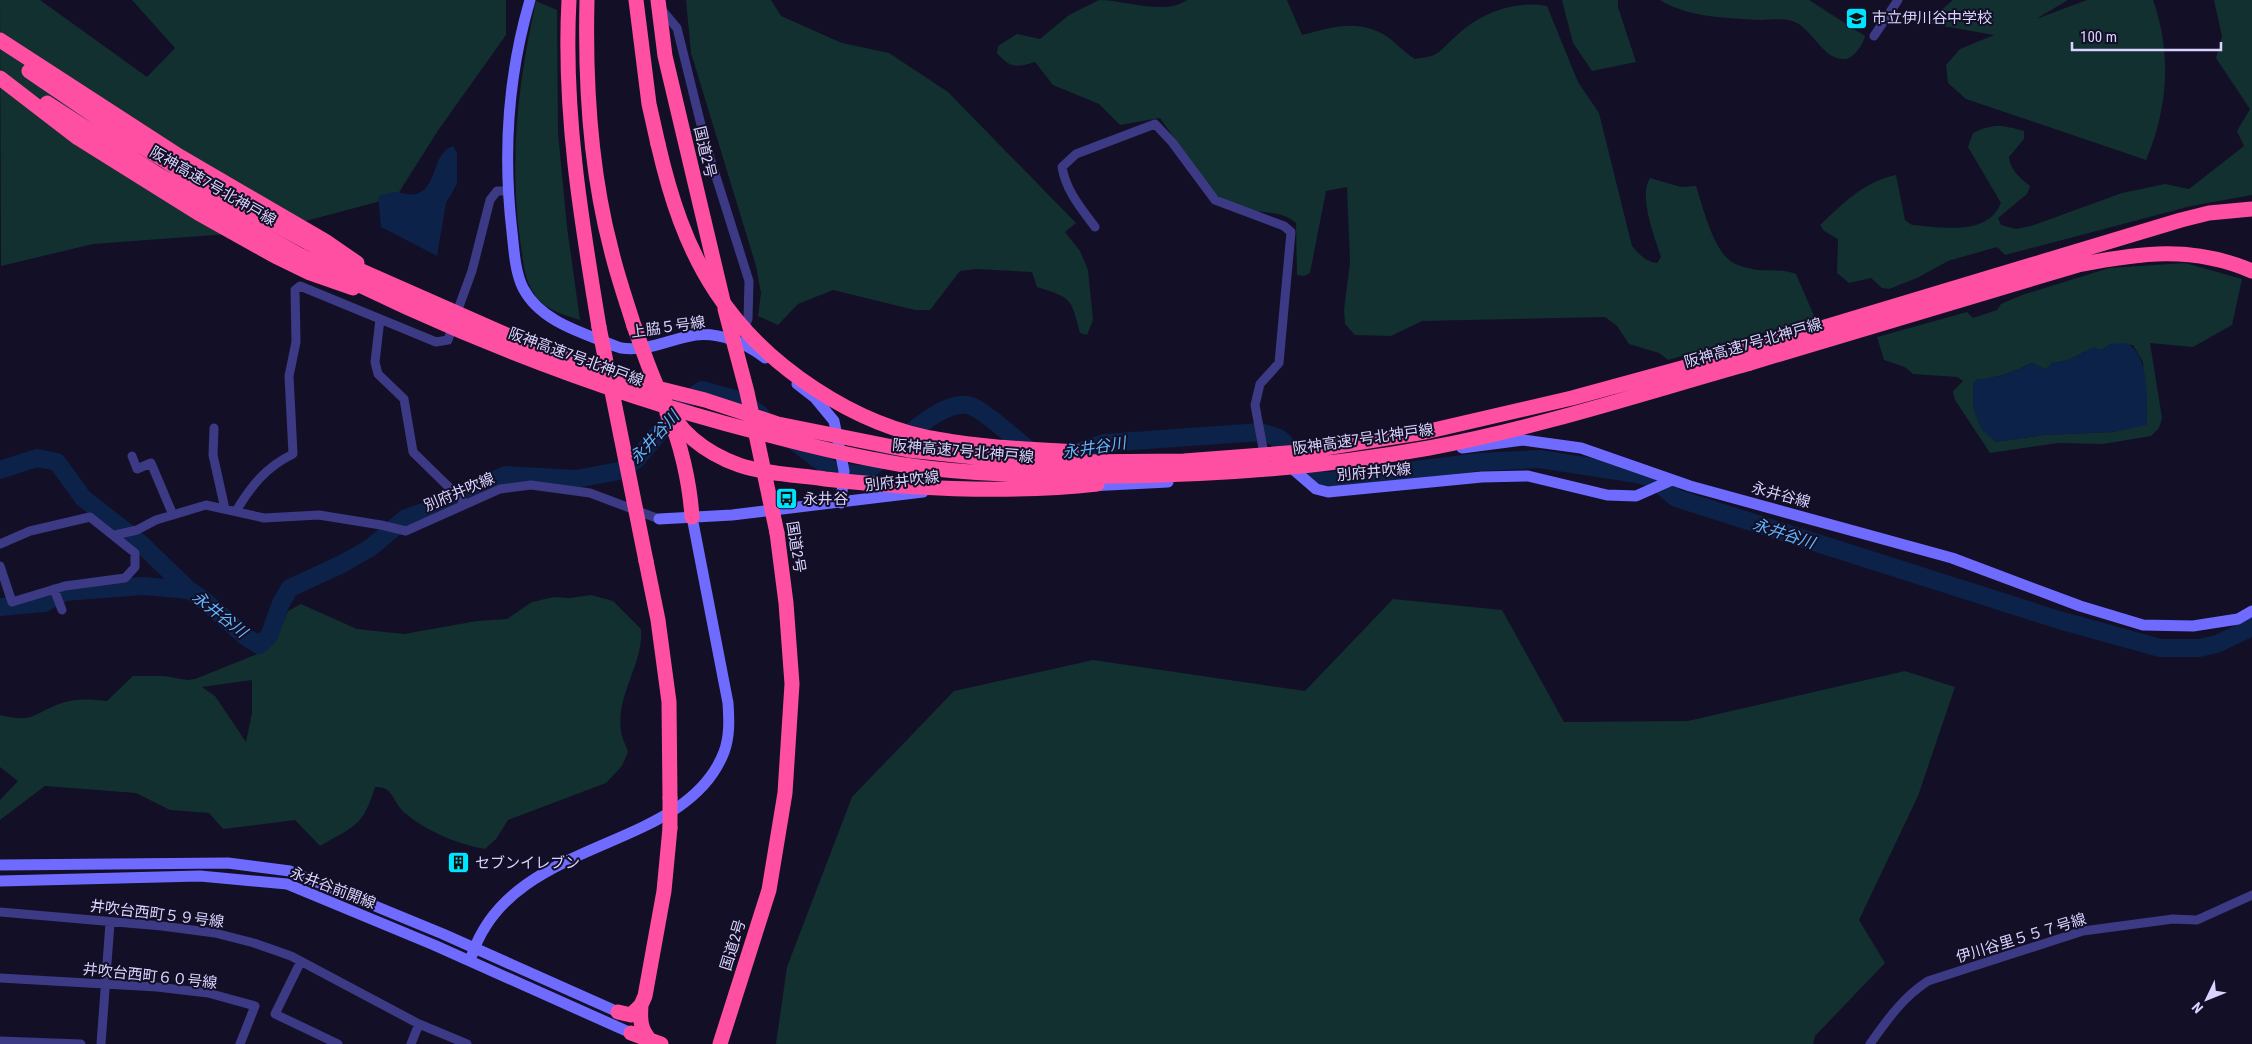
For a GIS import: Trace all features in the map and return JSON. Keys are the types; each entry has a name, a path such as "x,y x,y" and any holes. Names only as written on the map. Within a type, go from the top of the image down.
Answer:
{"highway":[{"path":"569,0 568,100 580,212 599,327 658,620 669,702 670,828 664,891 645,996 641,1005 640,1023 644,1034 655,1042"},
{"path":"587,0 586,32 591,132 598,185 610,248 634,326 664,401 676,420 692,438 714,454 740,465 767,471 874,484 985,490 1073,487 1185,468"},
{"path":"636,0 649,104 678,218 695,255 716,292 758,342 787,369 850,409 889,426 941,440 1185,468"},
{"name":"国道2号","path":"659,3 665,56 725,309 747,392 777,532 786,603 792,684 785,793 769,890 720,1044"},
{"path":"0,40 179,156 325,241 416,300 517,345 650,393 658,401 673,425 691,500 692,518"},
{"name":"阪神高速7号北神戸線","path":"0,48 64,96 219,194 355,268 543,351 633,382 705,400 778,424 908,450 993,459 1185,468"},
{"name":"阪神高速7号北神戸線","path":"0,69 55,109 157,174 301,256 458,332 630,396 696,416 838,453 905,465 990,473 1071,476 1185,468 1425,432 1581,396 1894,312 2075,258"},
{"path":"0,78 78,138 123,168 275,256 310,273 412,309 515,351 646,398 662,415 667,427 684,501 692,518"},
{"path":"2075,258 2190,218 2252,208"},
{"path":"2075,258 2158,253 2196,254 2251,270"},
{"path":"618,1012 631,1015 641,1005"},
{"path":"631,1033 655,1042"}],"street":[{"name":"上脇５号線","path":"530,0 520,35 510,104 507,191 514,254 523,287 536,306 567,327 621,348 652,347 695,335 720,335 754,350 815,398 834,421 844,471 840,503"},
{"path":"1874,36 1898,0"},
{"path":"659,3 677,28 706,145 749,281 748,319 737,342"},
{"path":"1095,227 1070,192 1064,180 1062,167 1076,154 1155,124 1172,142 1215,200 1284,226 1291,232 1279,363 1260,384 1255,405 1268,473"},
{"path":"457,312 472,271 490,200 497,191 507,191"},
{"path":"236,511 251,486 275,463 292,454 289,376 296,342 295,290 300,286 436,342 448,340 453,325"},
{"path":"380,319 374,362 378,374 404,399 413,452 465,503"},
{"path":"214,428 213,455 225,508"},
{"name":"永井谷線","path":"1294,470 1523,440 1581,448 1672,480 1952,558 2080,606 2143,625 2193,626 2238,618 2252,611"},
{"path":"132,456 137,469 151,463 173,515"},
{"name":"別府井吹線","path":"115,535 137,530 156,520 206,505 264,518 319,515 346,521 382,525 406,531 500,489 531,485 590,493 659,519 692,518 840,503 933,491 1116,486 1294,470 1316,489 1328,492 1482,477 1528,476 1607,495 1636,496 1672,480"},
{"path":"0,544 30,531 90,517 115,535 135,553 135,567 125,578 56,595 12,602 0,566"},
{"path":"470,961 482,931 511,896 526,884 546,871 653,821 682,804 700,790 713,775 725,751 729,729 728,703 692,518"},
{"path":"56,595 62,610"},
{"name":"永井谷前開線","path":"0,865 228,863 290,871 474,948 618,1012"},
{"name":"永井谷前開線","path":"0,881 200,876 287,884 470,961 631,1033"},
{"name":"伊川谷里５５７号線","path":"1870,1044 1892,1013 1915,989 1928,981 2083,931 2173,919 2197,920 2252,895"},
{"name":"井吹台西町５９号線","path":"0,912 162,926 215,933 254,943 302,961 419,1024 467,1044"},
{"path":"101,1044 110,922"},
{"path":"302,961 276,1014 338,1044"},
{"name":"井吹台西町６０号線","path":"0,978 104,983 208,993 255,1006 240,1044"},
{"path":"411,1044 419,1024"},
{"path":"0,1041 81,1044"}],"green space":[{"path":"0,0 40,0 147,77 175,48 132,0 506,0 506,35 439,129 396,197 268,231 93,244 1,266"},
{"path":"686,0 771,0 781,16 842,43 889,53 948,92 1076,223 1065,232 1080,251 1088,270 1093,320 1087,335 1080,333 1072,306 1068,301 1064,297 1037,287 1032,272 976,269 960,271 930,310 915,310 833,290 798,304 778,325 758,316 761,293 756,266 691,53"},
{"path":"1099,0 1168,7 1178,5 1187,0 1287,0 1302,35 1342,26 1361,26 1381,33 1415,59 1437,54 1464,29 1497,11 1521,5 1547,6 1578,82 1599,113 1632,246 1649,261 1657,263 1661,257 1647,206 1646,195 1650,178 1681,187 1696,186 1714,238 1725,256 1732,262 1748,268 1796,274 1815,318 1668,360 1659,353 1629,344 1617,326 1605,317 1422,321 1391,336 1355,335 1345,324 1344,309 1350,263 1347,187 1326,191 1310,273 1304,276 1297,275 1296,223 1279,214 1253,211 1237,206 1211,191 1160,118 1120,125 1099,104 1053,85 1035,62 1018,66 1006,62 997,53 998,46 1017,34 1040,39 1069,15"},
{"path":"1562,0 1618,0 1618,7 1636,62 1592,71 1573,43"},
{"path":"1660,0 1809,0 1865,36 1857,51 1850,57 1847,59 1836,58 1823,49 1805,29 1792,21 1735,19 1696,14 1671,6"},
{"path":"1953,0 2068,0 2036,19 2087,0 2153,0 2163,40 2165,81 2159,121 2146,160 1966,99 1948,83 1946,65 1960,49 1994,35 1926,23"},
{"path":"2214,0 2252,0 2252,195 2191,206 2005,255 1997,247 1948,261 1917,278 1889,289 1882,288 1871,278 1849,283 1837,273 1838,239 1824,231 1820,225 1855,194 1884,178 1896,175 1905,220 1912,225 1962,228 1985,221 1994,214 2001,203 1968,147 1973,133 1993,126 2004,126 2024,131 2024,139 2009,157 2013,170 2030,186 2027,194 1998,218 2001,225 2016,229 2031,226 2122,193 2165,184 2189,189 2244,146 2237,131 2250,109 2216,58 2222,36"},
{"path":"536,1 557,10 558,133 567,227 580,320 548,307 537,298 527,280 520,240 515,179 515,149 524,62"},
{"path":"2185,263 2242,279 2232,325 2193,347 2150,343 2162,418 2159,428 2151,436 2103,444 2058,443 1990,453 1955,400 1953,391 1963,381 1957,377 1913,374 1905,367 1884,360 1877,337 1967,312 1973,318 1997,310 2001,304 2022,295 2109,268","holes":["2111,344 2133,345 2143,362 2147,424 2112,432 2043,435 1996,442 1979,421 1974,407 1976,380 2005,374 2032,363 2046,370 2052,363 2066,361 2093,348 2101,350"]},
{"path":"591,595 613,601 641,629 641,642 638,654 622,704 621,733 628,752 622,766 606,783 508,820 496,839 485,849 453,840 422,826 405,813 389,792 381,787 375,787 366,810 356,824 320,846 295,820 223,829 209,813 170,810 136,793 45,786 0,820 0,800 18,781 0,767 0,715 26,718 71,701 89,699 107,701 133,676 195,679 260,653 279,632 288,611 301,604 357,629 404,634 477,621 507,619 532,602 554,597 570,598","holes":["252,680 252,713 246,742 215,696 202,687"]},
{"path":"1393,599 1502,610 1564,722 1688,721 1905,671 1955,687 1918,796 1859,920 1885,963 1815,1036 1813,1044 776,1044 787,967 852,797 954,691 1093,660 1305,691"}],"water":[{"path":"453,146 457,153 457,184 446,203 437,256 381,227 378,196 394,192 417,194 424,190 429,184 441,156"},
{"path":"2125,343 2133,348 2143,366 2147,391 2147,425 2112,432 2043,435 1996,442 1982,430 1973,408 1973,383 1976,380 2005,374 2032,363 2046,370 2052,363 2066,361 2093,348 2101,350 2111,344"}],"waterway":[{"name":"永井谷川","path":"0,470 37,458 57,462 83,498 138,541 189,590 205,601 246,637 259,645 269,636 281,603 290,588 342,564 370,548 406,518 438,507 505,475 576,479 619,471 636,460 687,400 702,390 742,401 761,415"},
{"name":"永井谷川","path":"791,439 833,471 863,475 926,420 954,406 967,405 982,412 1032,452 1037,453"},
{"name":"永井谷川","path":"1063,455 1069,455 1104,443 1261,432 1279,438 1284,442"},
{"name":"永井谷川","path":"1314,474 1321,482 1479,462 1539,459 1637,474 1652,478 1676,498 2059,620 2160,648 2199,648 2217,644 2252,627"},
{"path":"0,607 44,603 65,592 143,586 189,590"}],"place":[{"name":"市立伊川谷中学校","path":"1856,18"},
{"name":"永井谷","path":"787,499"},
{"name":"セブンイレブン","path":"459,863"}]}
